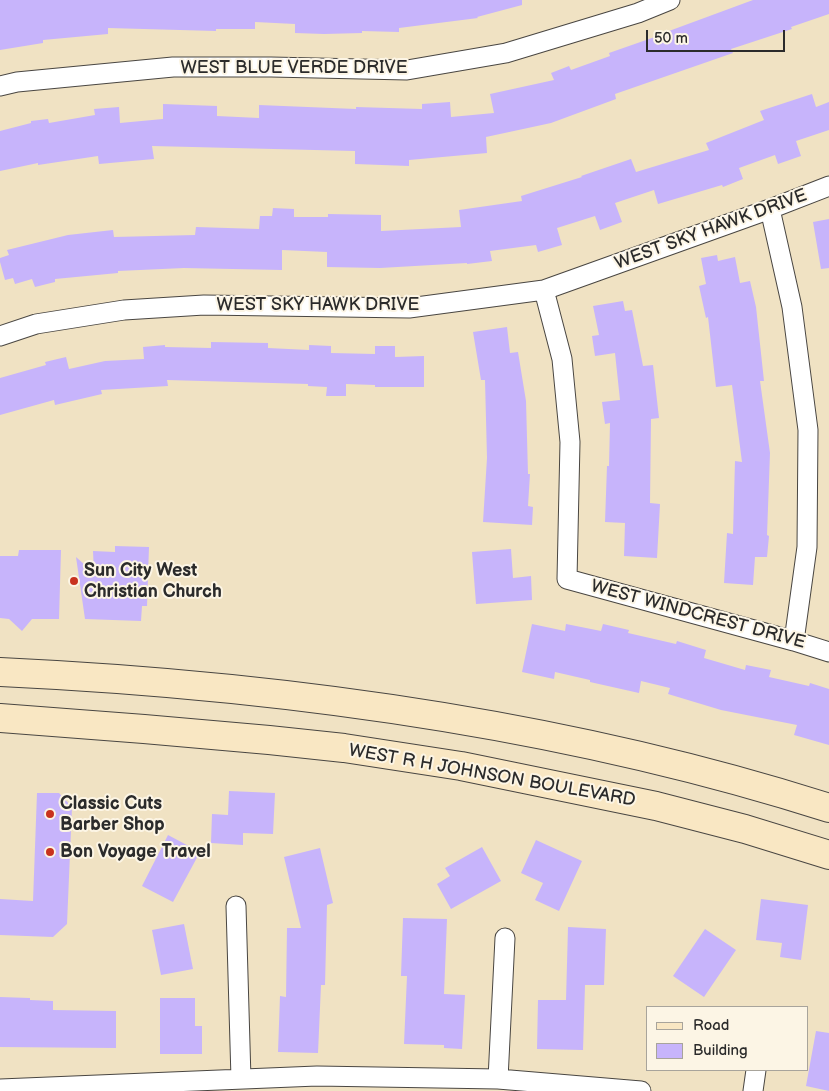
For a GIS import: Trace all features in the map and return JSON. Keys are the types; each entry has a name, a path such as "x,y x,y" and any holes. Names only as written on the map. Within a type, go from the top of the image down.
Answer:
{"main road":[{"path":"0,672 231,690 405,712 573,741 654,759 829,808"},
{"name":"WEST R H JOHNSON BOULEVARD","path":"0,718 144,728 269,740 344,748 461,766 656,806 745,829 829,855"}],"street":[{"name":"WEST BLUE VERDE DRIVE","path":"0,86 17,82 173,67 407,70 506,53 638,13 670,0"},
{"name":"WEST SKY HAWK DRIVE","path":"0,336 36,324 124,310 204,305 409,308 544,290 829,186"},
{"path":"770,209 792,307 808,430 807,547 794,641"},
{"name":"WEST WINDCREST DRIVE","path":"544,290 562,359 570,442 567,579 829,652"},
{"path":"236,906 241,1079"},
{"path":"498,1079 505,938"},
{"path":"753,1091 756,1071"},
{"path":"0,1089 317,1076 498,1079 641,1091"}],"building":[{"path":"0,0 522,0 522,5 478,18 399,28 399,32 295,33 295,24 255,22 255,29 216,29 216,31 108,28 108,34 43,40 43,43 0,50"},
{"path":"753,0 829,0 829,14 791,27 792,29 731,49 733,53 615,94 616,99 551,123 486,137 487,153 409,160 409,166 355,164 355,151 152,146 154,159 99,164 98,156 38,165 38,163 0,171 0,131 31,123 31,121 48,119 49,123 95,115 94,109 119,107 120,123 163,119 163,104 217,106 217,116 259,118 259,105 356,109 356,107 422,109 422,104 450,102 451,117 494,113 490,94 554,80 551,73 569,66 571,70 610,56 609,53"},
{"path":"812,94 816,107 829,102 829,130 796,141 801,156 778,164 775,155 739,168 743,179 723,187 722,185 658,204 654,190 615,203 622,222 600,230 595,216 557,228 562,245 538,252 536,245 490,251 492,261 380,268 327,267 327,252 282,250 282,270 184,268 118,271 118,273 55,279 55,282 35,287 32,279 15,284 13,278 5,280 0,262 0,258 9,255 7,250 68,235 113,230 114,237 195,235 196,227 259,229 260,216 272,216 273,208 294,209 294,217 328,217 328,214 381,215 381,231 461,227 459,210 522,201 521,196 631,159 636,172 709,150 706,143 764,120 760,111"},
{"path":"829,219 829,268 821,269 813,222"},
{"path":"717,255 718,261 735,257 740,283 750,281 756,307 764,381 760,381 770,453 767,557 755,557 753,585 724,583 727,533 733,534 735,461 742,462 732,385 716,387 708,317 706,318 699,286 706,284 701,258"},
{"path":"623,301 625,311 632,310 643,366 653,365 659,418 651,419 650,503 660,504 657,558 624,556 625,523 605,522 610,423 605,424 602,402 620,400 615,353 595,356 592,336 599,335 593,306"},
{"path":"507,327 510,353 518,352 526,401 528,474 530,474 528,506 533,507 532,525 483,522 487,458 485,380 481,380 473,332"},
{"path":"211,342 268,343 268,348 309,350 309,345 331,346 331,353 375,354 375,346 395,346 395,357 424,356 424,387 375,387 375,385 346,384 346,396 326,396 327,387 308,386 308,384 167,380 168,386 101,390 102,394 55,405 54,400 0,415 0,378 46,365 45,362 66,357 69,369 105,361 144,359 143,347 165,345 165,347 211,348"},
{"path":"115,546 149,547 147,606 142,606 141,621 85,619 76,557 94,573 93,551 115,552"},
{"path":"511,549 513,578 531,576 532,600 476,604 472,552"},
{"path":"19,550 61,550 59,619 32,619 22,631 9,619 0,618 0,556 18,556"},
{"path":"532,624 565,631 566,624 601,631 603,624 629,630 628,633 676,644 677,641 706,650 704,658 745,670 746,665 771,670 769,677 809,686 810,683 829,689 829,745 794,735 797,725 721,710 668,694 670,688 641,681 639,693 555,672 554,679 522,672"},
{"path":"229,791 275,793 273,834 243,833 243,845 211,843 212,814 228,815"},
{"path":"37,793 59,793 72,807 67,924 53,937 0,935 0,899 33,901"},
{"path":"168,835 200,852 173,902 142,886"},
{"path":"536,840 582,861 559,911 535,900 543,883 521,873"},
{"path":"482,847 501,881 451,909 437,884 450,876 445,868"},
{"path":"320,848 333,903 327,905 325,985 321,985 318,1053 278,1052 280,996 286,997 287,928 301,928 284,857"},
{"path":"761,899 808,905 801,960 780,957 782,943 756,940"},
{"path":"403,918 447,919 444,994 465,995 462,1049 444,1048 444,1045 404,1044 407,976 401,976"},
{"path":"184,924 193,969 161,975 152,930"},
{"path":"568,927 606,929 604,985 585,985 583,1050 537,1049 538,1000 566,1000"},
{"path":"705,929 736,950 704,997 673,976"},
{"path":"0,997 53,1001 53,1010 116,1011 116,1048 0,1047"},
{"path":"160,998 195,998 195,1026 202,1026 202,1054 160,1054"},
{"path":"816,1031 829,1033 829,1091 806,1086"}],"place":[{"name":"Sun City West Christian Church","path":"74,581"},
{"name":"Classic Cuts Barber Shop","path":"50,814"},
{"name":"Bon Voyage Travel","path":"50,852"}]}
